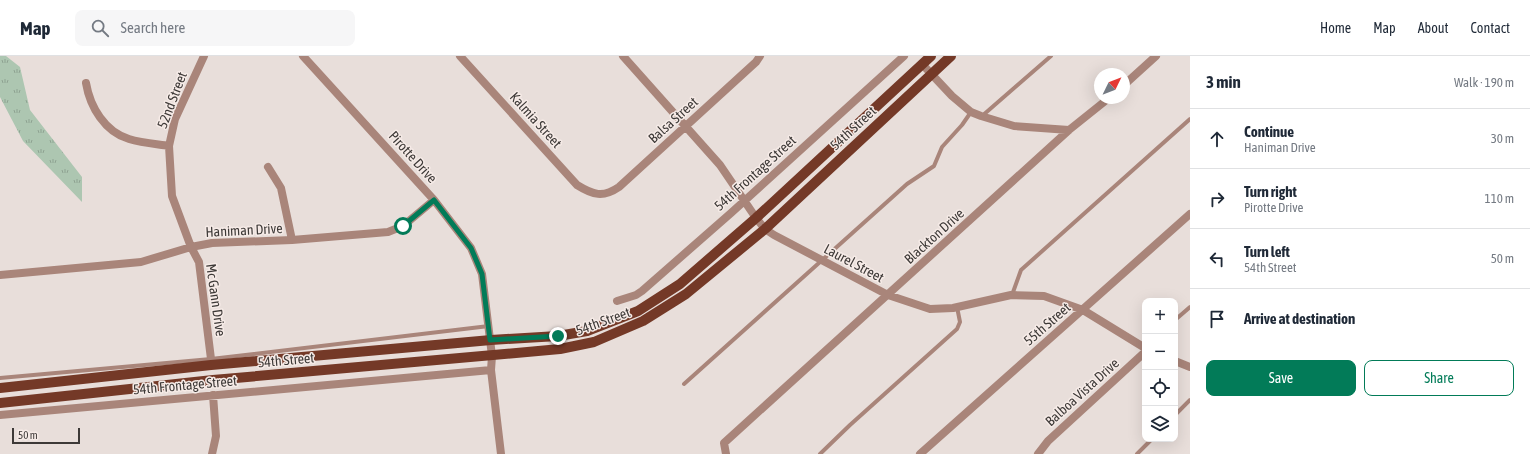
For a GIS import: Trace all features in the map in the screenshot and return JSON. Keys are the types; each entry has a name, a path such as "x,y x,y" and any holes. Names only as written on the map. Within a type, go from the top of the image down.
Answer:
{"main road":[{"name":"54th Street","path":"0,388 211,366 490,340 558,336 587,331 638,311 680,284 756,218 931,56"},
{"name":"54th Street","path":"0,404 213,380 560,349 587,343 643,321 686,294 765,229 951,56"}],"street":[{"name":"52nd Street","path":"191,247 172,196 170,146 176,119 204,56"},
{"name":"Pirotte Drive","path":"303,56 434,200 471,248 482,274 489,326 492,356 491,370 501,454"},
{"name":"Kalmia Street","path":"460,56 577,185 588,192 599,194"},
{"name":"Laurel Street","path":"623,56 720,165 743,201 765,229 822,261 888,295 930,309 957,307 1011,295 1044,296 1083,310 1142,346"},
{"name":"Balsa Street","path":"599,194 610,192 620,187 756,62 760,56"},
{"name":"54th Frontage Street","path":"617,301 636,295 642,291 904,56"},
{"path":"1130,80 1156,56"},
{"path":"922,64 952,96 971,112 1014,126 1069,130"},
{"path":"86,83 89,98 95,111 113,131 129,139 170,146"},
{"name":"Blackton Drive","path":"726,454 724,444 1069,130 1102,104"},
{"path":"268,167 281,188 292,240"},
{"name":"Haniman Drive","path":"0,272 141,262 191,247 212,243 292,240 388,232 403,226 434,200"},
{"name":"55th Street","path":"920,454 1190,214"},
{"name":"Mc Gann Drive","path":"191,247 199,262 211,359"},
{"name":"Balboa Vista Drive","path":"1038,454 1048,441 1142,349"},
{"path":"1178,362 1190,367"},
{"name":"54th Frontage Street","path":"0,415 491,370"},
{"path":"212,454 216,436 213,395"}],"lane":[{"path":"981,116 1051,56"},
{"path":"684,384 907,184 934,166 942,147 962,125 971,112"},
{"path":"1011,295 1021,270 1190,119"},
{"path":"820,454 850,425 957,329 960,322 957,307"},
{"path":"1178,317 1190,307"},
{"name":"54th Frontage Street","path":"0,378 211,359 489,326"},
{"path":"1178,413 1190,400"},
{"path":"1137,454 1149,442"}],"green space":[{"path":"0,56 6,56 20,67 30,110 82,177 82,202 23,141 0,97"}],"route":[{"path":"403,226 434,200 471,248 482,274 490,340 558,336"}]}
